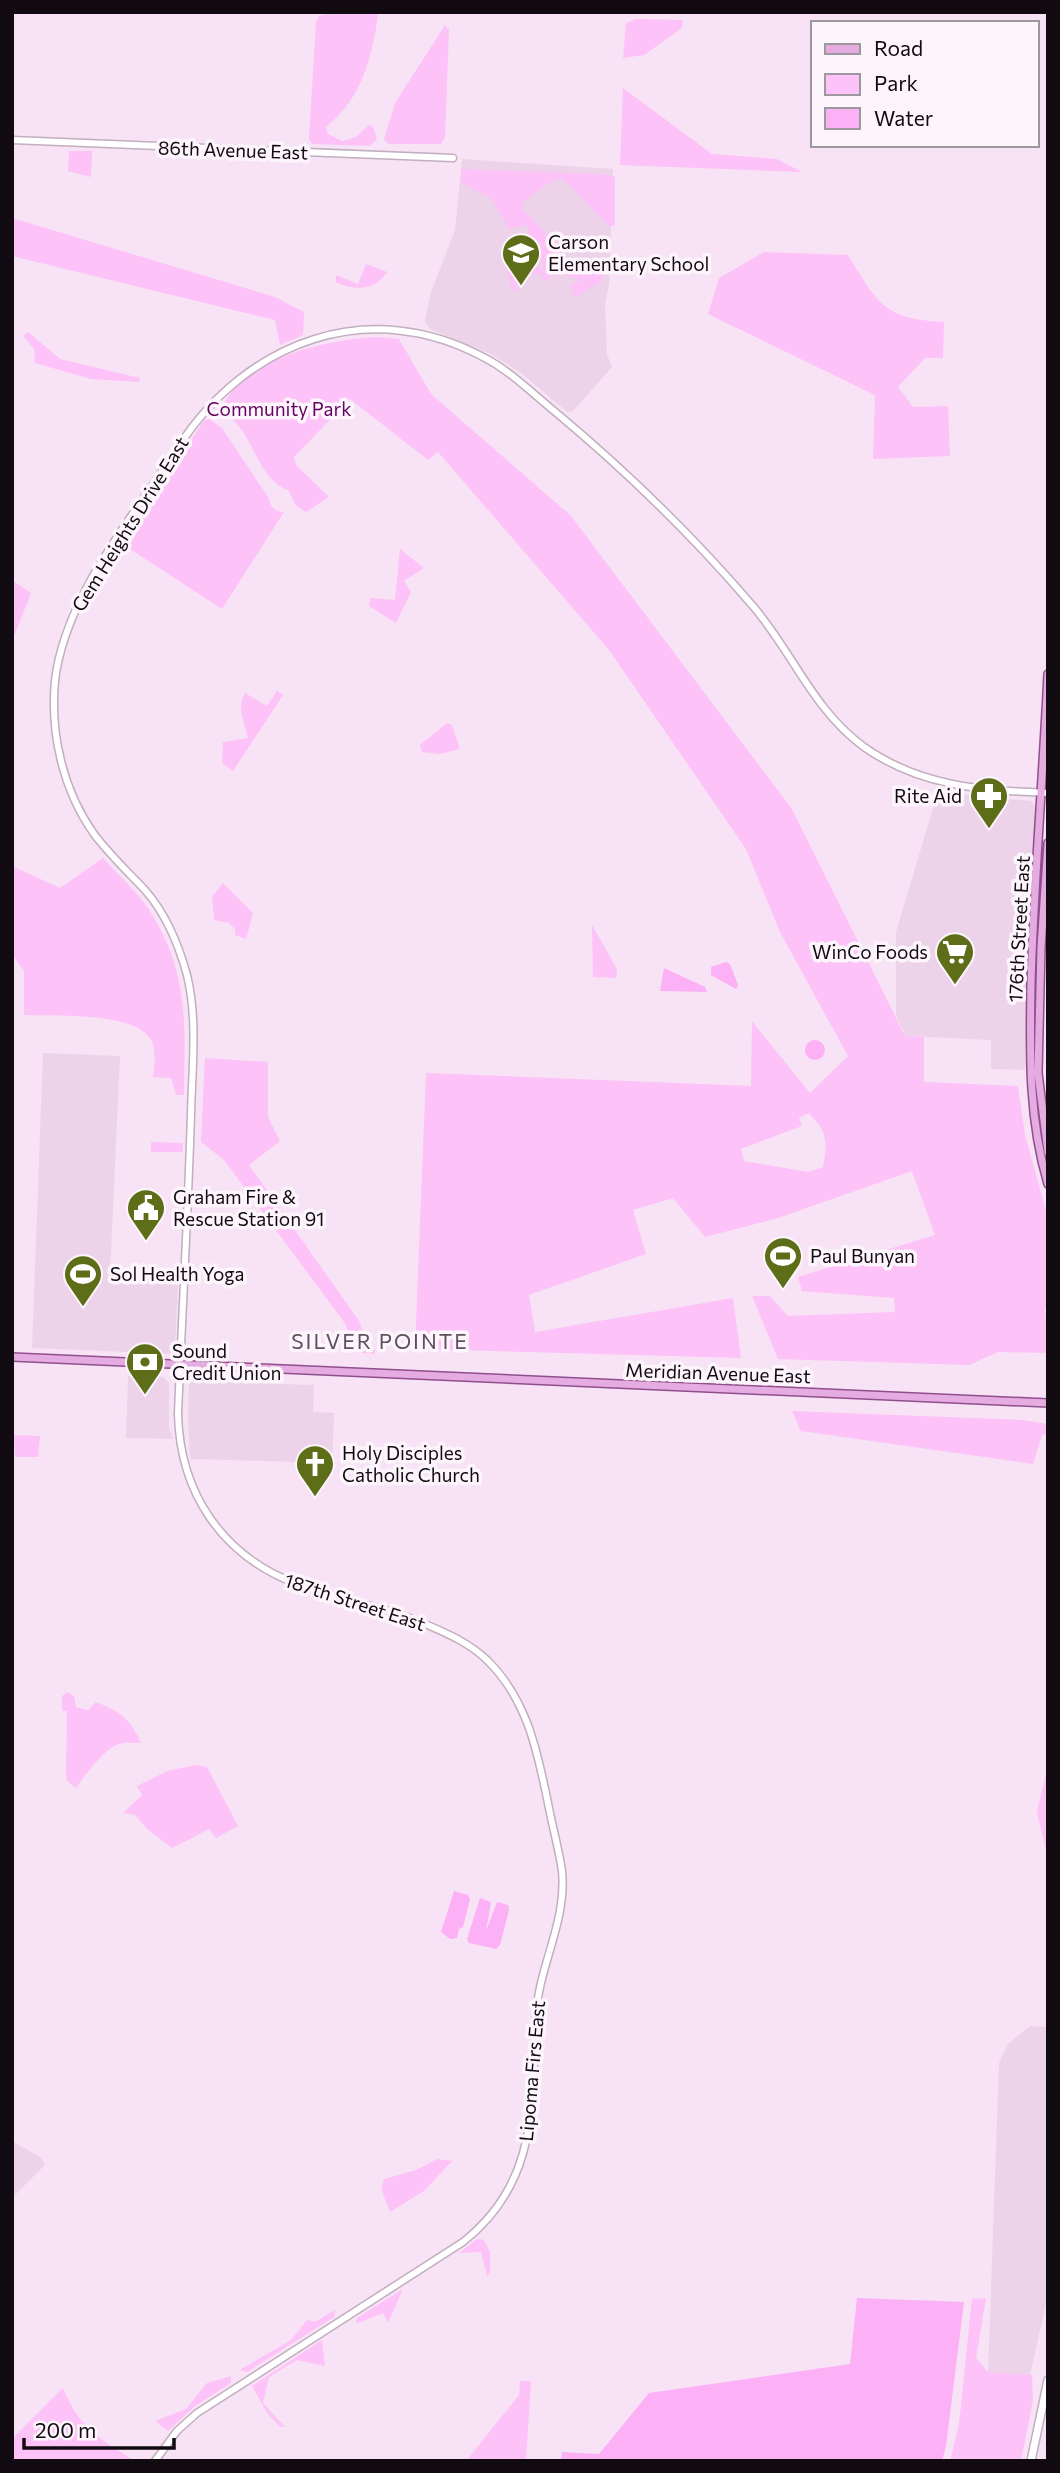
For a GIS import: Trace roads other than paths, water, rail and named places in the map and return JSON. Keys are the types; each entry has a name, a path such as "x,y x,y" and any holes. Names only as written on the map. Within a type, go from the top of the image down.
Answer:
{"main road":[{"name":"176th Street East","path":"1048,674 1045,793 1033,932 1030,1076 1035,1130 1048,1184"},
{"name":"176th Street East","path":"1048,844 1041,951 1038,1073 1048,1152"},
{"path":"12,1357 180,1364"},
{"name":"Meridian Avenue East","path":"180,1364 1048,1403"},
{"path":"1031,2461 1048,2380"}],"street":[{"name":"86th Avenue East","path":"12,140 453,158"},
{"name":"Gem Heights Drive East","path":"193,1021 186,974 167,924 148,893 95,836 70,789 55,729 57,668 68,625 80,599 196,422 214,399 241,375 281,351 315,338 373,330 417,333 460,346 498,366 612,461 717,567 762,616 818,702 864,747 900,768 950,786 1045,793"},
{"name":"187th Street East","path":"193,1021 178,1418 184,1466 202,1509 233,1547 257,1566 282,1578 403,1615 452,1635 486,1659 510,1687 526,1717"},
{"name":"Lipoma Firs East","path":"155,2461 177,2431 197,2413 463,2242 492,2214 516,2177 531,2125 540,1982 560,1920 563,1895 555,1835 526,1717"}],"water":[{"path":"726,962 730,964 738,985 736,989 711,975 711,967"},
{"path":"664,968 705,987 707,992 660,991"},
{"path":"811,1040 819,1040 825,1050 819,1060 811,1060 805,1054 805,1046"},
{"path":"454,1891 468,1895 470,1899 463,1927 459,1929 457,1938 450,1939 441,1932"},
{"path":"480,1898 491,1902 486,1931 497,1902 508,1905 500,1945 496,1949 469,1943 467,1939"},
{"path":"857,2298 964,2302 942,2461 561,2461 562,2452 599,2454 649,2393 850,2364"}],"place":[{"name":"Carson Elementary School","path":"521,287"},
{"name":"Rite Aid","path":"989,830"},
{"name":"WinCo Foods","path":"955,986"},
{"name":"Graham Fire & Rescue Station 91","path":"146,1242"},
{"name":"Paul Bunyan","path":"783,1290"},
{"name":"Sol Health Yoga","path":"83,1308"},
{"name":"Sound Credit Union","path":"145,1396"},
{"name":"Holy Disciples Catholic Church","path":"315,1498"}],"district":[{"name":"SILVER POINTE","path":"380,1342"}],"park label":[{"name":"Community Park","path":"279,409"}]}
